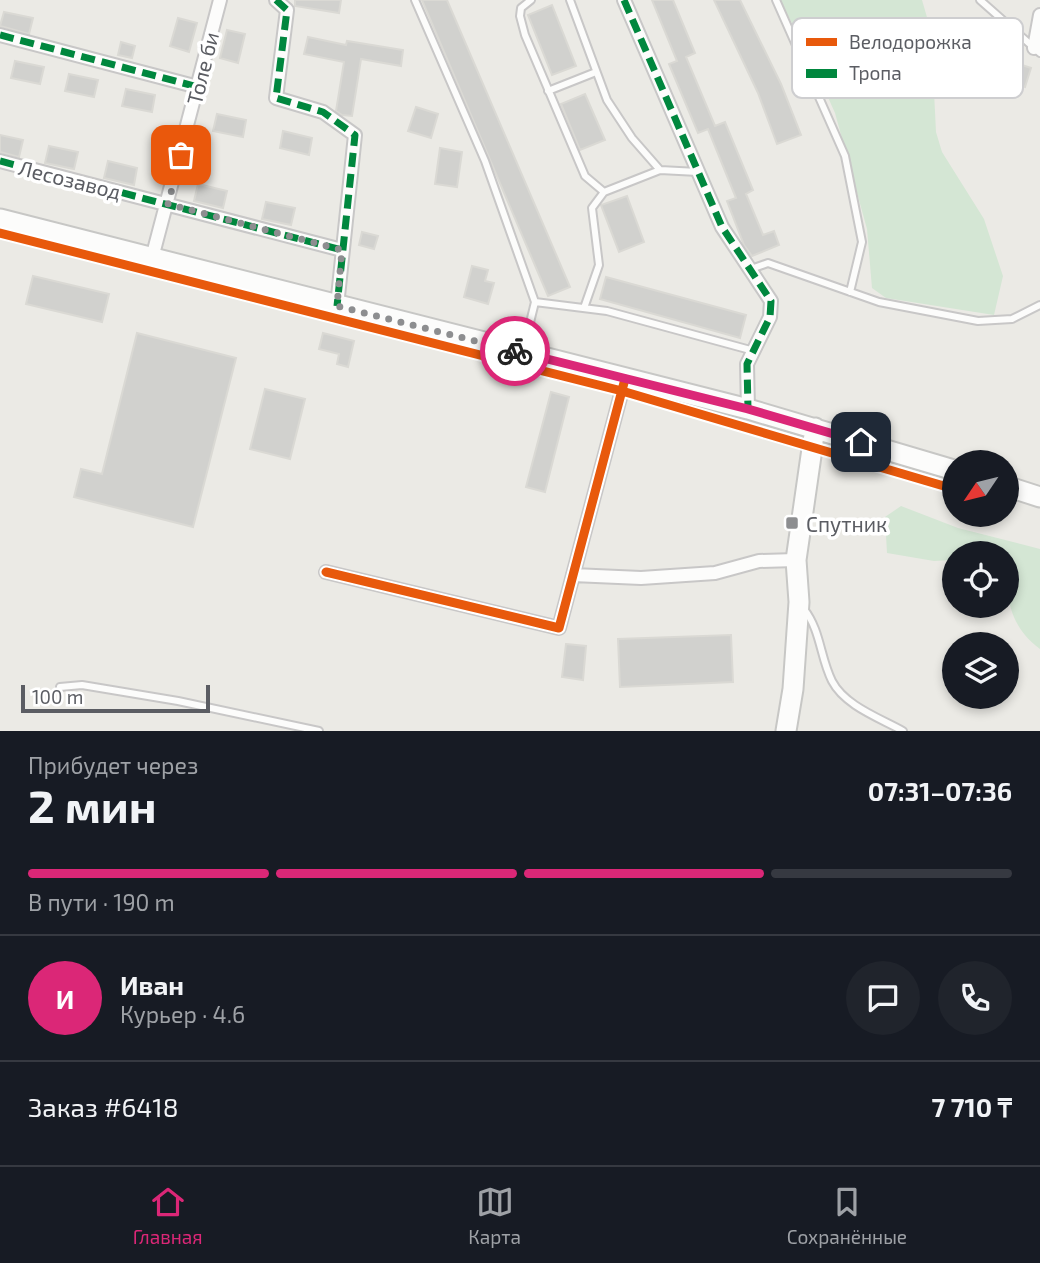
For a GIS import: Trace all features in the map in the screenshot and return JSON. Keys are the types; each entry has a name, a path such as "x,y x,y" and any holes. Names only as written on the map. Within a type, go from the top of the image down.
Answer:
{"main road":[{"path":"0,219 748,409 942,466"},
{"path":"786,731 793,689 799,602 796,560 815,428"},
{"path":"1019,490 1040,497"}],"street":[{"name":"Толе би","path":"152,258 220,0"},
{"path":"276,0 287,10 276,98 323,112 355,135 337,306"},
{"path":"624,0 722,227 771,301 770,317 746,372 748,409"},
{"path":"1037,50 1040,15"},
{"path":"0,36 198,87"},
{"name":"Лесозавод","path":"0,161 342,250"},
{"path":"326,572 559,628 625,379"},
{"path":"573,575 641,578 715,573 759,561 796,560"}],"lane":[{"path":"415,0 485,161 535,302 522,352"},
{"path":"531,0 521,8 520,16 548,91 585,176 604,192"},
{"path":"570,0 596,72 620,119 660,170"},
{"path":"776,0 792,36"},
{"path":"980,0 1001,18"},
{"path":"1023,38 1037,50"},
{"path":"548,91 596,72"},
{"path":"819,98 845,156 862,242 850,292"},
{"path":"584,308 599,265 592,208 604,192 660,170 698,172"},
{"path":"751,269 768,263 879,302 978,321 1013,320 1040,305"},
{"path":"535,302 607,311 754,351"},
{"path":"799,602 815,623 832,681 851,702 903,731"},
{"path":"60,687 82,685 319,731"}],"green space":[{"path":"779,0 922,0 927,18 792,18 792,23"},
{"path":"828,98 934,98 936,132 942,152 984,219 1003,276 994,315 886,298 872,288 867,229 835,113"},
{"path":"901,506 942,522 942,527 955,527 1009,541 942,541 942,561 887,553 885,517"},
{"path":"1019,544 1040,549 1040,649 1020,629 1014,618 1019,618"}],"building":[{"path":"295,0 341,0 339,13 295,6"},
{"path":"422,0 447,0 570,287 548,296"},
{"path":"652,0 673,0 695,53 686,57 715,126 725,122 753,190 746,194 763,235 774,231 779,245 752,256 744,245 727,201 736,198 708,129 698,133 669,64 677,61"},
{"path":"714,0 740,0 781,84 801,135 777,144 758,93"},
{"path":"552,5 576,66 552,75 528,15"},
{"path":"4,12 33,18 29,34 0,26"},
{"path":"178,18 197,23 189,52 170,46"},
{"path":"227,30 245,34 238,63 220,58"},
{"path":"308,37 346,45 347,41 403,50 401,66 361,59 352,116 342,115 336,111 344,62 304,54"},
{"path":"121,42 135,46 132,58 118,55"},
{"path":"15,61 44,67 40,84 11,78"},
{"path":"1023,65 1031,68 1023,86"},
{"path":"69,74 98,80 94,97 65,91"},
{"path":"126,89 155,95 152,112 122,106"},
{"path":"585,94 605,140 580,150 561,104"},
{"path":"416,107 438,114 431,138 408,131"},
{"path":"217,114 246,120 243,137 213,131"},
{"path":"283,131 312,138 309,155 280,148"},
{"path":"0,135 23,140 19,157 0,152"},
{"path":"49,146 78,152 74,169 45,163"},
{"path":"440,148 462,152 457,187 435,184"},
{"path":"108,161 137,168 134,185 104,178"},
{"path":"198,184 227,191 223,208 194,201"},
{"path":"627,196 644,242 619,252 601,205"},
{"path":"266,202 295,208 291,225 262,219"},
{"path":"362,232 378,236 374,249 359,245"},
{"path":"472,266 488,270 485,281 494,283 488,304 464,297"},
{"path":"33,276 109,294 102,322 26,304"},
{"path":"606,277 746,315 740,338 600,299"},
{"path":"137,333 236,358 193,527 74,497 81,469 102,474"},
{"path":"323,333 354,341 348,367 337,364 339,354 319,349"},
{"path":"265,389 305,399 290,459 250,449"},
{"path":"551,392 569,397 545,492 526,487"},
{"path":"731,635 733,682 620,687 618,639"},
{"path":"566,644 586,646 583,680 562,677"}],"marked path":[{"path":"276,0 287,10 276,98 323,112 355,135 337,306"},
{"path":"624,0 722,227 771,301 770,317 747,364 748,409"},
{"path":"0,35 198,87"},
{"path":"0,161 342,250"}],"cycle path":[{"path":"0,233 622,391 942,485"},
{"path":"326,572 559,628 625,379"}],"way so far":[{"path":"181,155 168,204 342,250 337,306 515,351"}],"place":[{"name":"Спутник","path":"792,523"}],"route":[{"path":"515,351 748,409 861,442"}]}
